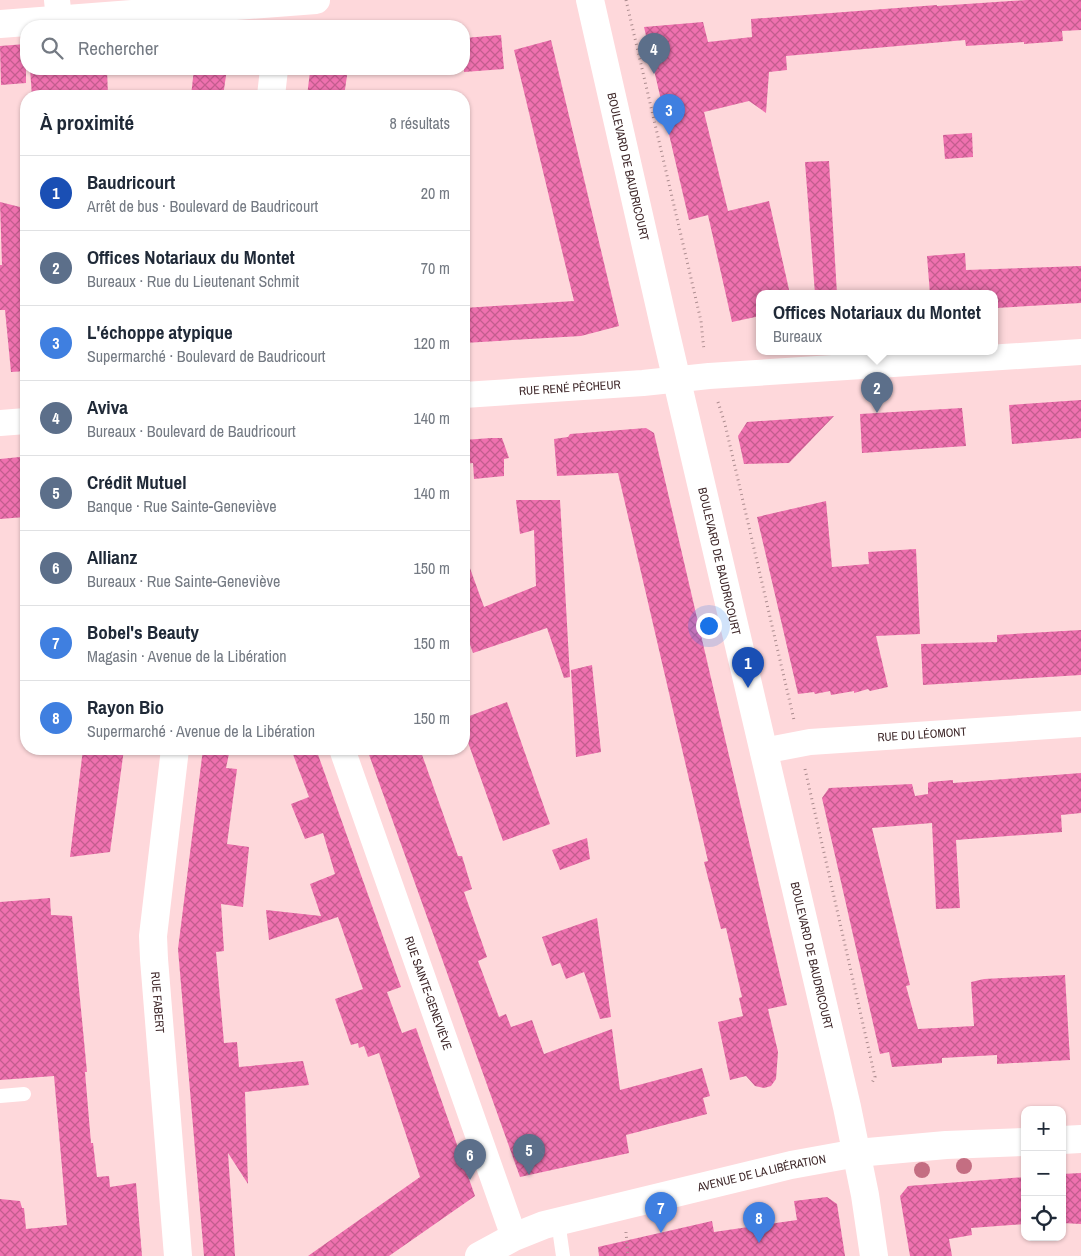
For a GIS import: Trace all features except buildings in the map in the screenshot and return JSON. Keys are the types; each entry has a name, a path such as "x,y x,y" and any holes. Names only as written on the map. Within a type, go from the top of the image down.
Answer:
{"street":[{"path":"0,24 58,10 282,10 316,0"},
{"name":"BOULEVARD DE BAUDRICOURT","path":"590,0 763,751 848,1107 874,1256"},
{"path":"272,90 273,75"},
{"name":"RUE RENÉ PÊCHEUR","path":"470,395 643,383 709,376 1081,352"},
{"path":"0,423 20,421"},
{"name":"RUE DU LÉOMONT","path":"763,751 801,743 1081,724"},
{"name":"RUE FABERT","path":"175,755 153,944 178,1256"},
{"name":"RUE SAINTE-GENEVIÈVE","path":"344,755 514,1237"},
{"path":"1066,1140 1081,1139"},
{"name":"AVENUE DE LA LIBÉRATION","path":"479,1256 514,1237 544,1225 791,1165 857,1153 946,1145 1021,1142"}],"lane":[{"path":"0,1096 24,1094"},
{"path":"558,1221 563,1256"}],"path":[{"path":"626,0 701,321 705,361 725,424 791,712 801,743 807,780 875,1077 868,1092 848,1107"}],"place":[{"name":"Aviva","path":"654,74"},
{"name":"L'échoppe atypique","path":"669,135"},
{"name":"Offices Notariaux du Montet","path":"877,413"},
{"name":"Baudricourt","path":"748,688"},
{"name":"Crédit Mutuel","path":"529,1175"},
{"name":"Allianz","path":"470,1180"},
{"name":"Bobel's Beauty","path":"661,1233"},
{"name":"Rayon Bio","path":"759,1243"}]}
